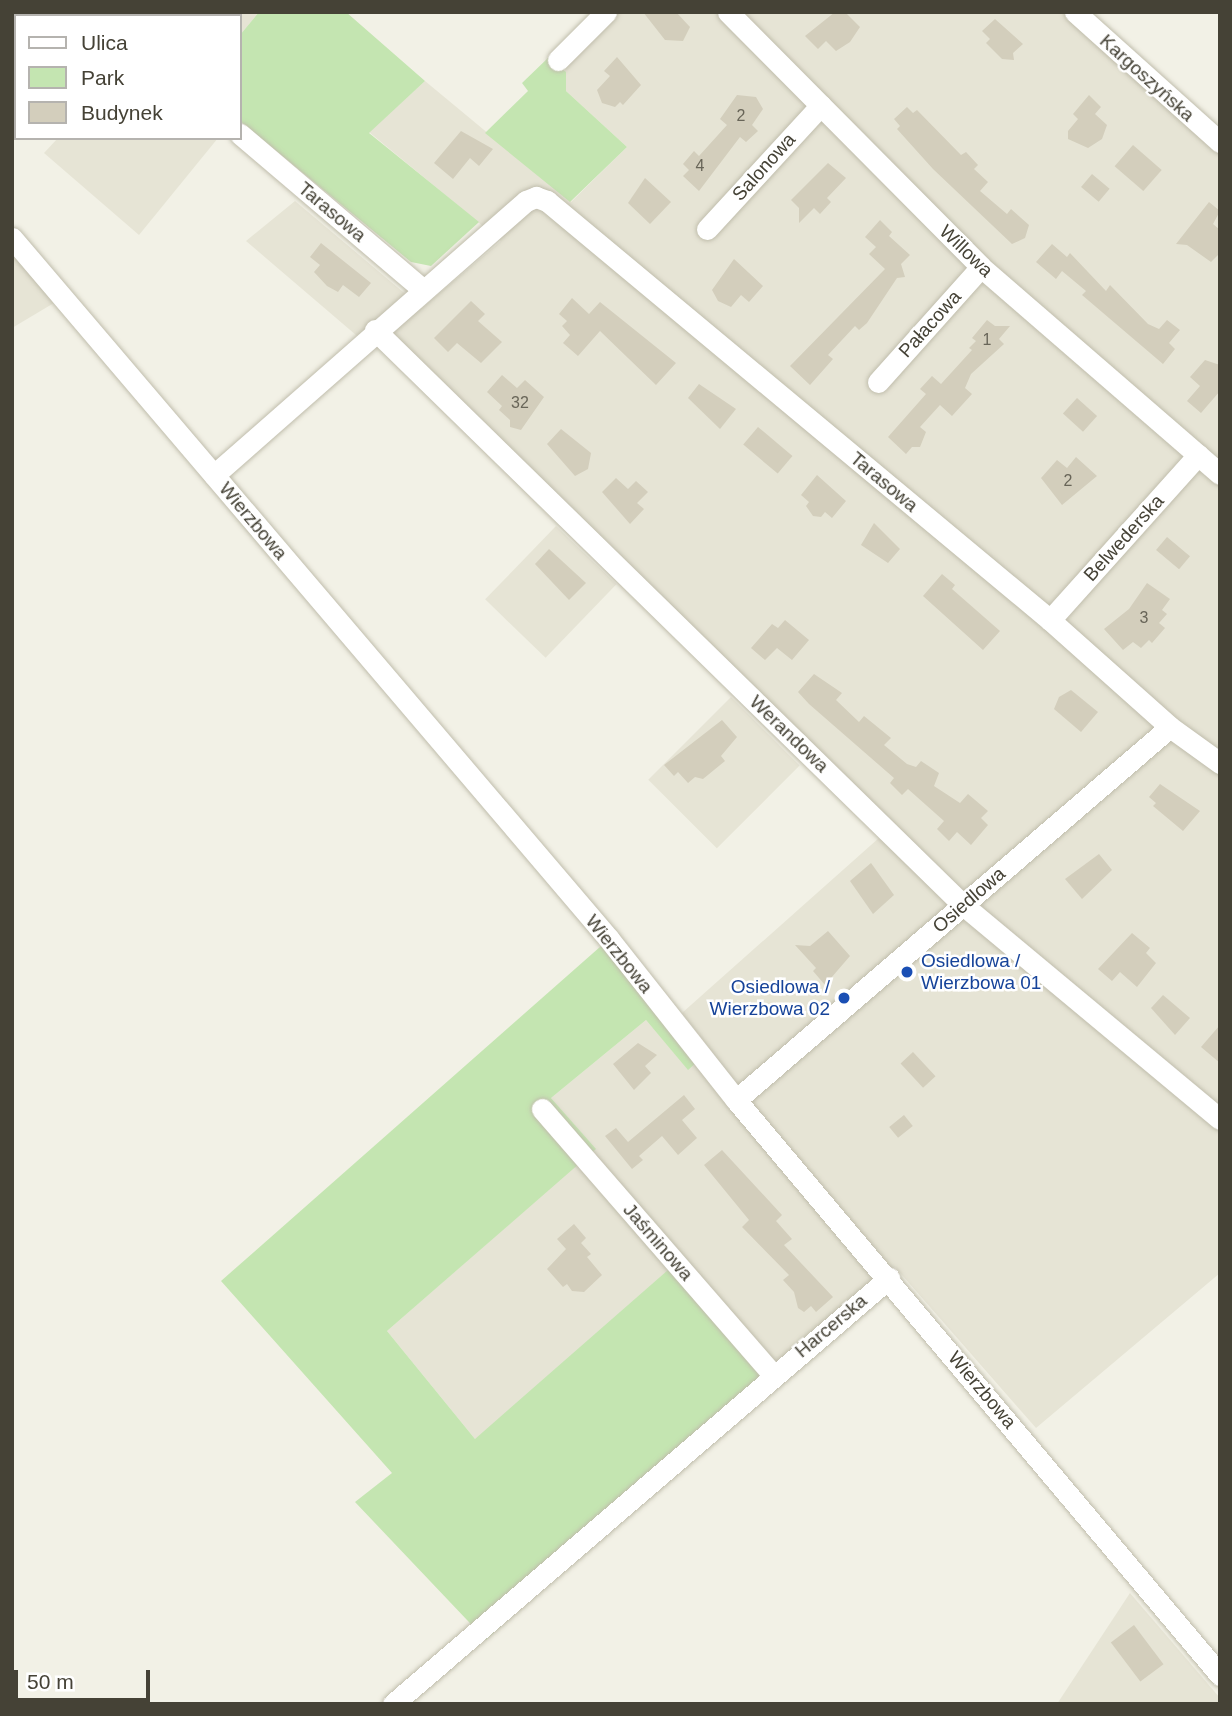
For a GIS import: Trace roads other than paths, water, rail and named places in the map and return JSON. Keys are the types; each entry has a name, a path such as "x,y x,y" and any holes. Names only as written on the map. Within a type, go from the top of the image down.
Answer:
{"street":[{"path":"558,60 606,12"},
{"name":"Willowa","path":"728,12 981,267 1220,474"},
{"name":"Kargoszyńska","path":"1075,12 1220,142"},
{"name":"Salonowa","path":"707,229 821,105"},
{"name":"Tarasowa","path":"242,136 423,289 526,201 536,197 547,201 1049,620 1170,727 1220,763"},
{"name":"Wierzbowa","path":"12,238 609,939 736,1100 889,1278 1220,1675"},
{"name":"Pałacowa","path":"878,382 981,267"},
{"path":"214,475 423,289"},
{"name":"Werandowa","path":"375,330 963,905 1220,1119"},
{"name":"Belwederska","path":"1049,620 1198,456"},
{"name":"Osiedlowa","path":"736,1100 1170,727"},
{"name":"Jaśminowa","path":"542,1109 773,1375"},
{"name":"Harcerska","path":"393,1704 889,1278"}],"place":[{"name":"Osiedlowa / Wierzbowa 01","path":"907,972"},
{"name":"Osiedlowa / Wierzbowa 02","path":"844,998"}]}
